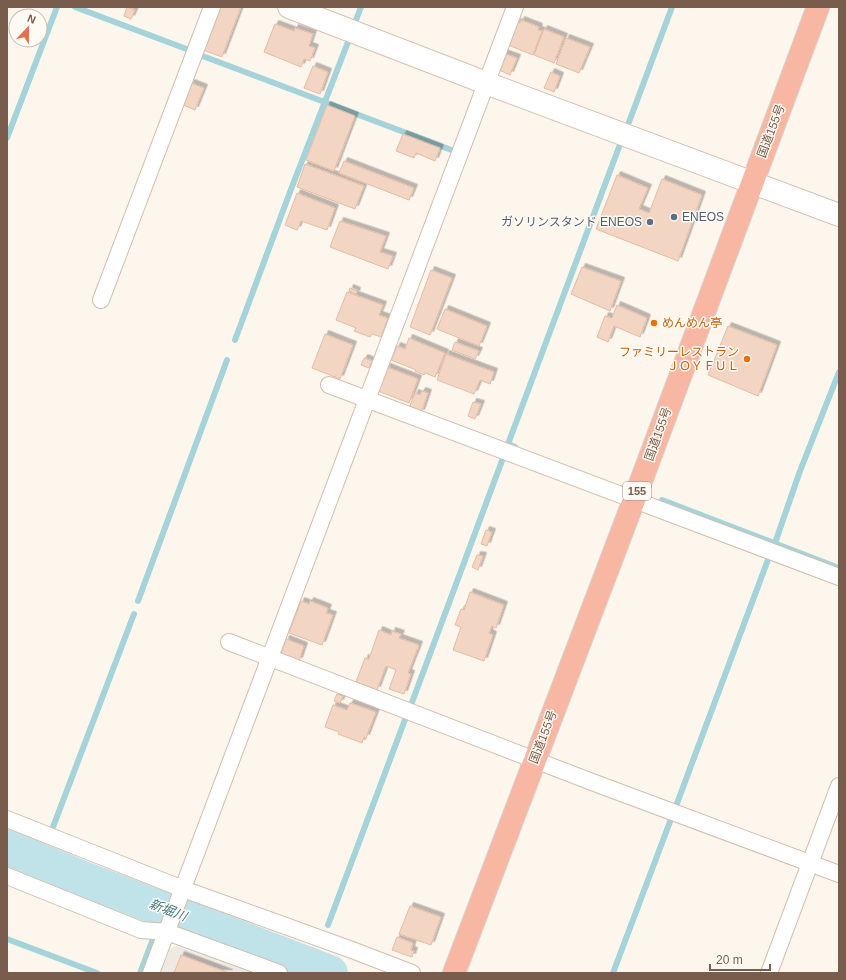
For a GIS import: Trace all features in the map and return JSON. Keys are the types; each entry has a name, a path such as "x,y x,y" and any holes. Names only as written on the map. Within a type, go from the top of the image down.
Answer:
{"highway":[{"name":"国道155号","path":"454,973 634,500 751,183 818,7"}],"street":[{"path":"101,300 212,7"},
{"path":"289,7 486,83 839,215"},
{"path":"151,973 514,7"},
{"path":"328,385 839,577"},
{"path":"229,642 592,782 839,874"},
{"path":"769,973 839,786"},
{"path":"7,819 181,894 352,950 412,973"},
{"path":"7,876 141,930 167,930 278,973"}],"shaded area":[{"path":"177,946 252,973 161,973 170,949"}],"building":[{"path":"127,7 135,10 131,19 124,16"},
{"path":"219,7 241,7 222,57 203,50"},
{"path":"521,20 539,27 538,30 542,31 533,55 508,45 517,22 520,23"},
{"path":"275,24 294,31 295,28 313,34 309,46 315,48 310,61 304,59 301,67 264,52"},
{"path":"544,29 564,37 554,63 534,55"},
{"path":"566,38 590,47 579,73 556,64"},
{"path":"503,53 517,58 510,75 497,69"},
{"path":"313,66 328,72 320,94 304,88"},
{"path":"551,72 560,76 554,92 544,88"},
{"path":"191,83 204,88 195,110 183,105"},
{"path":"327,105 355,116 334,171 306,160"},
{"path":"403,134 440,148 435,161 416,153 414,158 396,151"},
{"path":"344,161 414,188 409,200 339,173"},
{"path":"305,164 364,186 355,209 297,187"},
{"path":"617,175 648,188 639,209 649,213 662,179 702,195 678,261 596,229"},
{"path":"297,193 335,208 327,230 301,221 297,230 285,225"},
{"path":"340,221 386,236 380,252 393,256 388,269 330,247"},
{"path":"582,267 621,281 610,311 571,294"},
{"path":"431,270 452,278 430,335 410,327"},
{"path":"350,288 357,291 356,294 349,291"},
{"path":"347,292 383,305 379,315 388,318 381,337 372,334 370,337 354,331 356,328 336,320"},
{"path":"617,305 647,318 640,337 614,326 608,342 597,337 605,316 612,318"},
{"path":"445,309 487,326 479,346 437,329"},
{"path":"728,326 777,345 758,396 708,375"},
{"path":"325,334 353,345 340,379 312,368"},
{"path":"409,338 445,353 435,377 425,373 424,375 415,371 416,370 391,360 397,346 405,349"},
{"path":"455,342 479,351 475,359 452,350"},
{"path":"446,354 494,372 490,384 480,380 474,394 437,380"},
{"path":"364,358 372,361 369,368 361,365"},
{"path":"387,367 418,379 409,403 378,391"},
{"path":"422,391 428,393 421,413 409,408 415,393 420,395"},
{"path":"473,402 481,404 475,419 468,416"},
{"path":"486,530 492,532 487,546 481,544"},
{"path":"477,555 483,556 478,570 472,567"},
{"path":"470,592 504,605 496,628 492,626 489,633 493,635 484,661 453,650 461,627 455,625 461,609 464,610"},
{"path":"301,601 309,604 310,601 328,608 326,613 333,615 322,645 289,633"},
{"path":"379,630 391,635 392,631 401,634 399,638 419,645 408,673 411,674 404,694 389,689 396,670 386,666 377,690 356,682 365,658 369,659"},
{"path":"286,639 304,646 299,661 281,654"},
{"path":"337,694 343,696 340,703 334,701"},
{"path":"350,703 376,712 366,738 364,737 362,743 338,734 339,732 325,727 333,705 347,710"},
{"path":"410,906 441,917 431,945 399,934"},
{"path":"397,937 413,943 411,950 414,951 412,957 392,950"},
{"path":"181,955 229,973 174,973"}],"waterway":[{"path":"7,138 57,7"},
{"path":"75,7 189,50"},
{"path":"356,20 361,7"},
{"path":"629,122 672,7"},
{"path":"235,340 348,42"},
{"path":"200,55 454,151"},
{"path":"515,447 508,444 619,147"},
{"path":"138,601 227,360"},
{"path":"775,543 800,471 839,372"},
{"path":"411,705 503,458"},
{"path":"662,500 839,568"},
{"path":"676,806 769,557"},
{"path":"53,827 134,614"},
{"path":"328,925 406,717"},
{"path":"613,973 671,819"},
{"name":"新堀川","path":"7,847 83,879 330,973"},
{"path":"41,861 44,853"},
{"name":"新堀川","path":"161,917 164,910"},
{"path":"7,939 97,973"},
{"path":"140,973 153,939"},
{"name":"新堀川","path":"312,967 315,958"}],"place":[{"name":"ENEOS","path":"674,217"},
{"name":"ガソリンスタンド ENEOS","path":"650,222"},
{"name":"めんめん亭","path":"654,323"},
{"name":"ファミリーレストラン ＪＯＹＦＵＬ","path":"747,359"}]}
